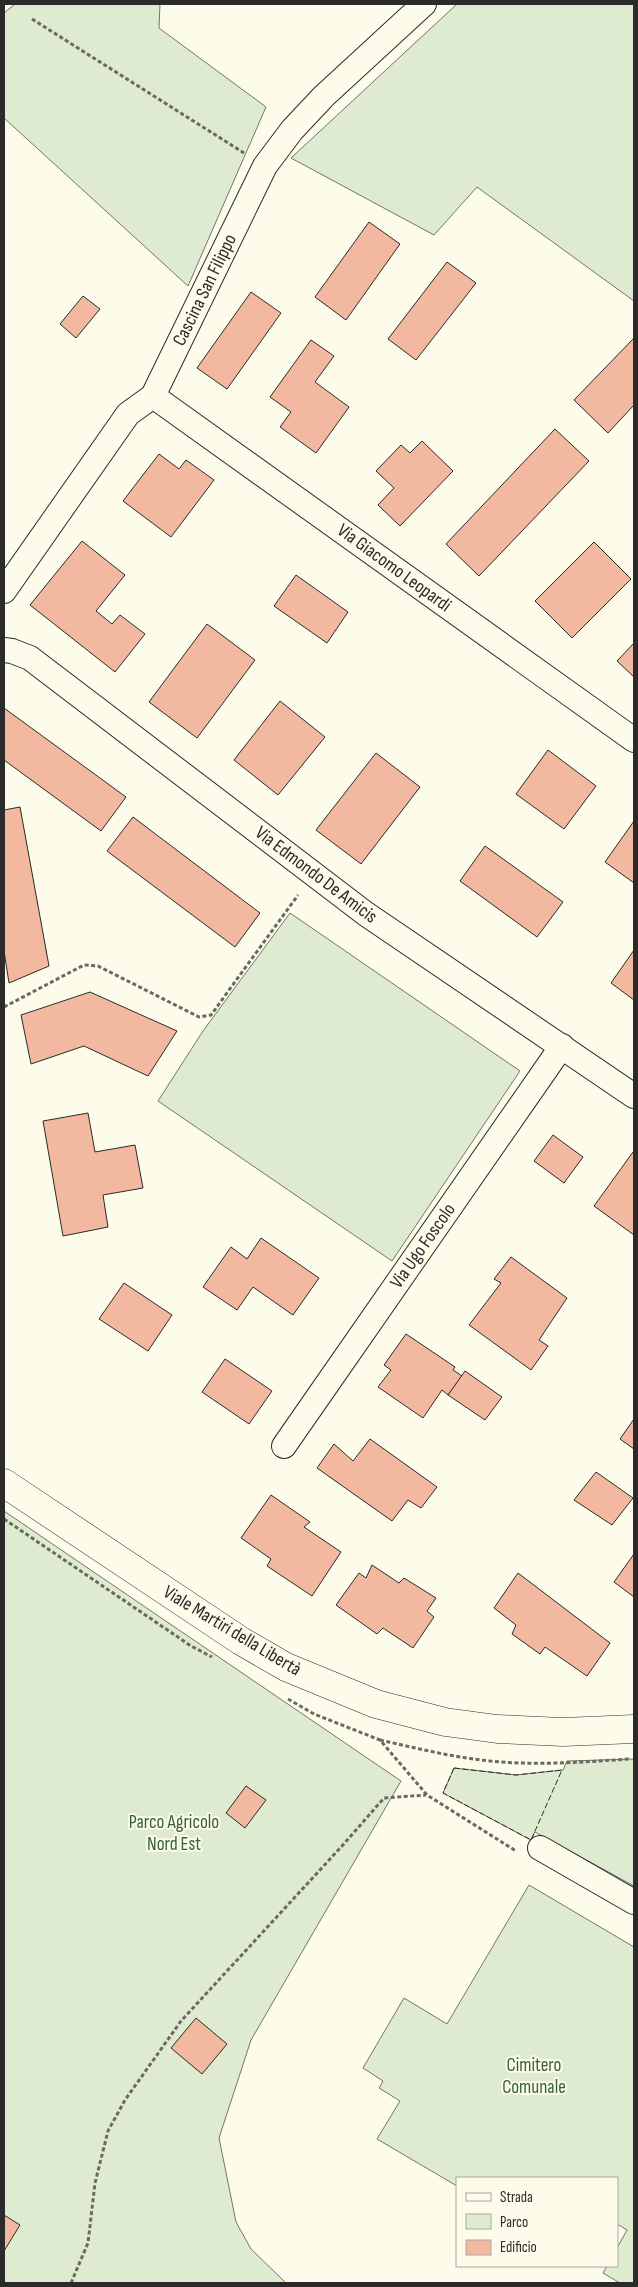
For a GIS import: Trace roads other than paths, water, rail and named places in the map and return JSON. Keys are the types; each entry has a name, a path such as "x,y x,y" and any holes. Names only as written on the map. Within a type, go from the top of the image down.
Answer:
{"street":[{"name":"Cascina San Filippo","path":"4,591 128,414 154,396 265,166 292,130 324,96 424,4"},
{"name":"Via Giacomo Leopardi","path":"154,396 634,740"},
{"name":"Via Edmondo De Amicis","path":"4,650 30,658 366,914 634,1096"},
{"name":"Via Ugo Foscolo","path":"284,1446 562,1046"},
{"name":"Viale Martiri della Libertà","path":"4,1483 241,1641 286,1667 368,1701 421,1717 496,1730 563,1732 634,1729"},
{"path":"540,1848 634,1902"}],"park label":[{"name":"Parco Agricolo Nord Est","path":"174,1833"},
{"name":"Cimitero Comunale","path":"534,2076"}]}
